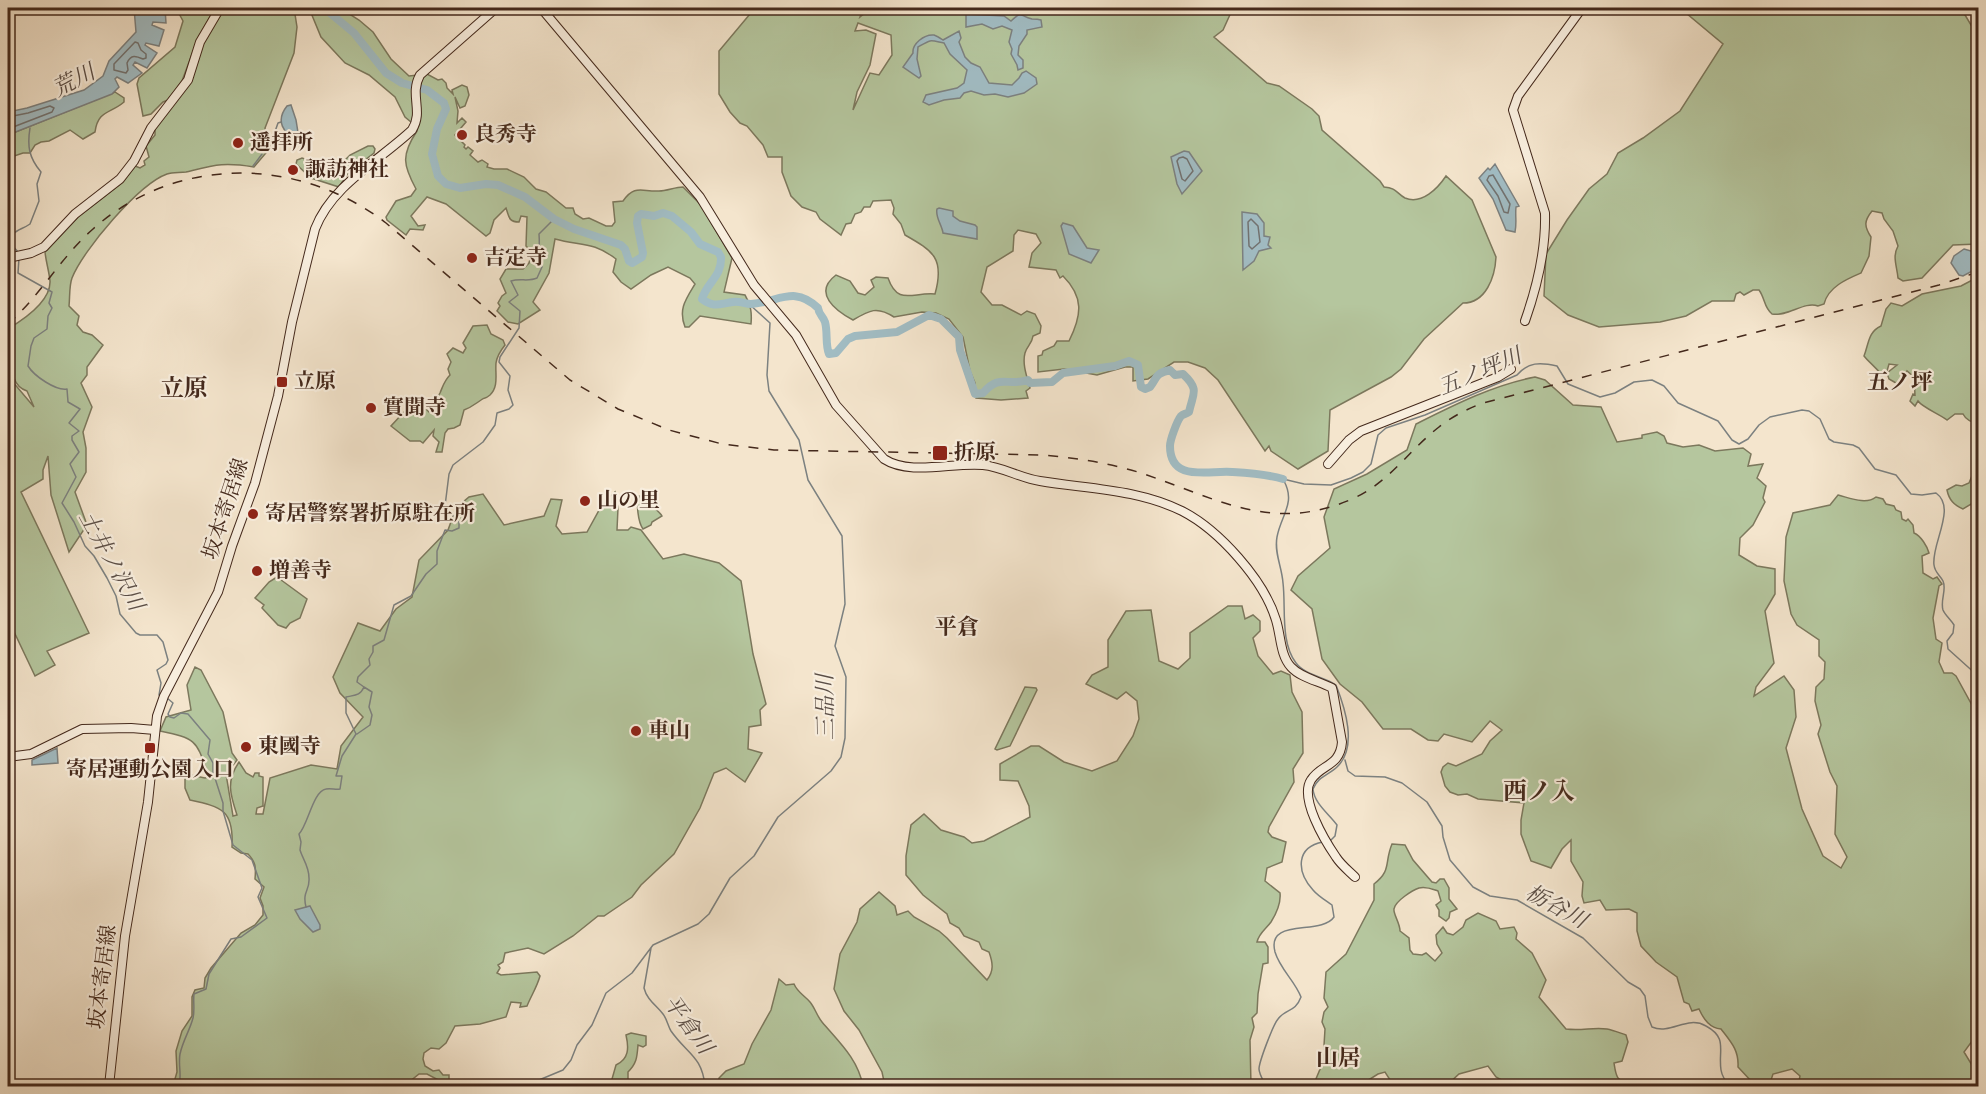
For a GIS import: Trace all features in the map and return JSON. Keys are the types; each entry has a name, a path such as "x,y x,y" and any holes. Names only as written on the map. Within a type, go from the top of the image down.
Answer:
{"street":[{"path":"8,258 21,256 44,247 75,214 127,171 151,128 188,81 200,42 219,8"},
{"name":"坂本寄居線","path":"109,1086 125,936 148,802 159,710 220,587 255,483 278,394 292,322 318,222 338,193 412,130 418,119 415,101 418,78 496,8"},
{"path":"541,8 700,197 743,269 796,335 836,405 880,456 898,464 930,467 987,465 1038,481 1112,490 1154,500 1185,513 1242,560 1275,617 1283,653 1289,664 1297,672 1332,688 1342,742 1341,748 1335,760 1312,778 1307,793 1320,830 1337,859 1355,877"},
{"path":"1525,321 1537,280 1545,230 1545,213 1513,110 1518,96 1582,8"},
{"path":"1328,464 1349,440 1361,431 1498,377 1511,369"},
{"path":"8,758 31,754 82,729 155,730"}],"green space":[{"path":"176,8 215,8 198,38 182,81 168,100 151,114 143,116 137,84 139,78 175,47 183,21"},
{"path":"223,8 294,8 297,27 294,53 265,128 266,138 271,147 254,167 219,165 169,173 155,180 113,219 88,251 72,278 69,306 79,316 77,325 83,332 92,335 103,345 87,367 87,375 81,383 92,407 83,432 86,472 75,492 87,525 69,552 51,495 48,456 43,470 43,479 21,492 89,633 47,651 55,665 35,676 8,619 8,349 12,381 34,407 27,391 21,388 14,379 10,347 8,347 8,329 35,309 46,296 50,281 45,252 78,217 123,182 135,166 140,168 145,165 144,161 149,157 146,146 155,135 155,128 188,85 202,46"},
{"path":"309,8 340,8 359,20 373,32 391,59 409,76 427,74 438,80 442,79 453,94 452,90 462,85 467,87 469,95 465,106 460,108 455,97 458,111 457,123 462,118 466,122 455,135 466,149 468,147 473,151 470,155 478,162 482,160 488,164 487,167 507,169 524,177 536,189 546,192 566,208 573,208 575,214 583,219 589,218 606,226 612,226 615,222 613,202 623,201 631,192 662,191 683,187 701,205 732,258 724,292 745,295 751,309 751,324 700,316 689,327 685,327 683,309 695,284 690,278 668,267 651,275 631,289 613,272 616,259 608,253 593,247 555,239 549,273 533,302 540,310 518,324 508,322 497,311 500,306 498,303 506,293 500,279 506,269 523,269 529,263 532,252 526,246 527,217 521,216 519,222 513,221 506,208 494,220 490,233 486,236 446,204 427,197 411,216 418,226 425,225 423,230 410,229 406,235 387,220 386,217 396,201 411,196 416,189 406,166 406,154 417,127 405,117 395,97 369,75 345,63 321,37"},
{"path":"755,8 863,8 860,17 871,8 1233,8 1223,30 1214,37 1267,83 1279,86 1312,109 1319,116 1322,130 1384,187 1394,190 1405,198 1417,199 1429,194 1446,176 1472,200 1496,257 1494,273 1483,294 1478,299 1463,303 1424,339 1401,369 1391,377 1330,410 1328,451 1298,469 1271,451 1269,446 1265,451 1218,380 1205,368 1188,362 1174,362 1148,379 1133,381 1133,367 1097,375 1064,369 1038,372 1038,356 1042,355 1043,351 1054,346 1057,341 1069,341 1078,315 1078,299 1070,284 1063,276 1060,278 1056,270 1029,267 1032,253 1041,243 1036,234 1018,230 1014,235 1013,251 987,267 981,292 992,305 1002,305 1021,315 1027,311 1035,314 1041,326 1040,333 1033,336 1024,357 1030,388 1026,391 1028,398 1001,400 976,398 975,383 970,371 963,337 949,319 936,313 922,312 894,317 878,310 853,320 829,301 826,288 836,275 850,281 858,293 865,295 874,287 871,280 876,277 888,278 892,287 901,295 935,294 938,282 937,264 929,251 905,235 901,224 893,214 894,208 891,200 873,201 870,207 864,207 861,212 855,214 851,223 846,224 841,235 820,219 816,212 802,207 791,196 782,172 782,157 768,157 763,145 747,126 740,123 730,112 719,94 719,51","holes":["858,23 891,35 892,55 879,75 870,73 853,110 857,92 870,65 876,34 866,30 855,31"]},
{"path":"1680,8 1978,8 1965,15 1971,25 1978,26 1978,244 1953,245 1922,278 1903,281 1898,278 1895,258 1898,246 1893,231 1882,213 1872,211 1866,224 1871,237 1869,256 1861,273 1834,288 1824,304 1778,314 1769,312 1759,290 1753,290 1744,295 1740,292 1736,294 1734,301 1712,301 1686,316 1660,322 1599,327 1568,315 1544,296 1546,254 1589,189 1607,174 1618,153 1680,111 1723,44"},
{"path":"115,92 124,98 124,102 102,116 95,132 83,139 70,130 49,141 41,142 35,145 30,153 11,157 9,163 11,170 8,171 8,135"},
{"path":"368,146 373,146 374,153 348,173 339,187 311,178 296,164 297,160 302,158 336,169 350,155"},
{"path":"1978,277 1978,422 1969,421 1963,414 1955,414 1947,420 1918,401 1915,406 1910,401 1913,394 1915,395 1914,377 1907,371 1896,383 1889,379 1887,373 1897,365 1889,364 1882,376 1864,356 1871,335 1881,326 1886,309 1891,303 1902,306 1922,294 1961,286"},
{"path":"487,325 491,334 503,340 505,345 497,360 495,388 488,396 464,410 460,425 448,429 445,433 442,452 436,452 439,442 433,436 434,430 423,443 410,441 391,426 416,399 429,412 450,375 448,369 451,362 447,354 453,348 463,353 466,348 463,343 473,326"},
{"path":"1535,377 1545,380 1573,405 1601,407 1617,442 1642,438 1642,435 1657,432 1664,436 1667,443 1683,447 1699,445 1715,451 1743,448 1751,454 1748,466 1763,464 1757,478 1766,486 1763,498 1765,502 1753,525 1740,538 1739,555 1757,566 1775,569 1775,594 1765,611 1774,663 1756,687 1754,696 1784,676 1794,690 1796,717 1786,748 1802,809 1823,856 1841,868 1847,857 1835,834 1837,786 1818,734 1821,725 1815,701 1816,687 1824,679 1825,662 1819,656 1819,640 1797,625 1791,614 1784,581 1786,537 1793,513 1830,505 1838,495 1863,501 1876,497 1883,499 1886,504 1894,506 1901,512 1902,519 1906,521 1908,519 1913,525 1914,533 1925,544 1929,553 1922,556 1923,573 1933,579 1937,577 1942,584 1939,586 1933,618 1936,639 1942,643 1939,662 1944,673 1952,673 1956,676 1972,705 1978,703 1978,1033 1964,1052 1978,1075 1978,1086 1798,1086 1800,1076 1792,1069 1773,1074 1771,1080 1764,1084 1753,1083 1738,1067 1736,1051 1721,1029 1708,1023 1699,1009 1692,1011 1689,1004 1684,1002 1677,977 1656,962 1641,946 1637,931 1637,913 1629,909 1606,910 1600,900 1584,903 1583,882 1571,861 1571,840 1562,849 1551,868 1531,861 1521,834 1524,803 1478,799 1467,794 1458,795 1450,792 1445,786 1441,772 1443,767 1448,763 1456,766 1482,754 1490,741 1502,730 1490,721 1472,742 1444,734 1438,741 1428,740 1411,729 1383,729 1362,702 1340,684 1322,659 1312,609 1291,590 1298,576 1330,548 1324,517 1334,489 1367,474 1407,450 1416,424 1489,390"},
{"path":"1978,458 1978,512 1975,514 1971,504 1963,509 1955,504 1947,490 1956,485 1962,486 1969,483"},
{"path":"615,492 618,508 617,530 628,530 631,527 641,530 663,559 684,554 719,563 741,581 753,654 766,704 760,710 761,725 749,727 748,749 762,753 745,782 726,768 714,773 700,808 674,854 641,885 632,897 604,916 598,916 573,936 544,954 528,948 505,953 503,962 498,965 500,968 497,973 501,975 537,972 540,976 536,988 527,1006 520,1007 521,1003 511,1002 506,1017 480,1024 455,1026 446,1043 439,1049 431,1048 424,1053 425,1066 433,1071 439,1070 443,1075 449,1075 449,1081 444,1083 427,1074 419,1074 404,1086 173,1086 177,1072 176,1051 182,1031 192,1016 192,997 195,990 204,988 205,978 211,968 241,933 255,925 263,915 260,898 264,887 255,879 255,865 251,857 232,847 231,825 228,818 218,808 190,800 185,788 185,774 209,777 198,748 189,739 160,731 166,717 191,710 187,685 195,667 201,670 223,712 232,753 237,760 226,774 233,816 237,815 230,788 232,775 239,762 246,773 253,777 255,773 259,773 259,776 263,777 263,806 257,808 256,814 263,814 270,778 311,765 337,769 341,746 363,717 340,693 333,677 358,623 380,631 396,609 412,597 419,560 448,530 456,508 469,497 483,494 504,525 544,516 551,499 562,500 556,526 562,534 587,532 603,503"},
{"path":"639,496 662,516 643,529 638,513"},
{"path":"277,577 307,599 300,618 286,628 278,625 262,608 264,605 255,598 269,582"},
{"path":"1228,606 1242,606 1245,619 1253,615 1260,621 1260,631 1253,638 1258,656 1273,674 1281,671 1290,675 1292,692 1302,712 1303,753 1293,769 1294,782 1268,832 1272,837 1286,842 1282,862 1267,868 1265,881 1280,893 1280,897 1275,915 1257,942 1265,942 1268,947 1268,963 1263,964 1257,1013 1252,1018 1254,1027 1250,1040 1251,1086 885,1086 882,1072 859,1030 844,1011 834,989 840,954 857,922 860,909 879,892 895,906 897,915 908,911 939,931 987,980 992,967 989,952 982,949 979,942 964,936 959,928 950,923 947,914 923,895 906,875 906,856 911,825 924,814 941,830 964,837 972,843 984,841 1030,817 1029,806 1018,781 1000,780 1000,764 1031,746 1039,746 1064,762 1092,771 1117,761 1133,736 1139,719 1137,701 1126,692 1117,699 1086,684 1092,675 1108,667 1108,640 1126,611 1151,610 1159,661 1178,669 1190,658 1190,633"},
{"path":"1025,687 1037,690 1010,746 997,750 995,749"},
{"path":"1392,844 1405,845 1413,860 1432,882 1436,883 1444,879 1449,888 1449,899 1457,909 1450,912 1446,921 1439,916 1436,905 1441,901 1438,891 1422,887 1397,903 1394,909 1400,931 1409,938 1410,950 1413,954 1426,953 1435,961 1442,953 1437,944 1436,935 1443,927 1447,933 1453,935 1463,927 1466,920 1478,913 1496,921 1500,929 1514,927 1517,933 1516,939 1532,953 1546,980 1539,997 1566,1029 1607,1029 1626,1035 1628,1042 1622,1061 1614,1063 1618,1077 1630,1083 1630,1086 1512,1086 1496,1077 1488,1066 1459,1074 1446,1086 1394,1086 1385,1072 1359,1086 1313,1086 1323,1062 1325,1029 1322,1022 1324,1012 1328,1007 1324,998 1326,972 1346,954 1374,900 1374,884 1383,875"},
{"path":"779,979 786,985 794,984 810,1002 820,1020 852,1059 861,1076 863,1086 718,1086 719,1078 726,1071 744,1064 771,1010"},
{"path":"631,1033 646,1036 646,1045 643,1047 638,1045 636,1060 628,1072 628,1086 610,1086 616,1065 627,1053 626,1035"}],"water":[{"path":"134,8 165,8 166,23 153,22 152,25 164,30 159,46 146,43 145,45 157,53 147,68 135,62 133,65 142,73 128,83 117,77 115,79 119,87 112,94 8,135 8,112 84,90 103,76 109,61 136,32"},
{"path":"966,14 1004,16 1011,21 1021,15 1041,20 1042,27 1027,30 1019,46 1018,55 1023,60 1023,68 1018,70 1011,54 1012,49 1009,42 1012,30 1002,26 993,29 982,24 966,27"},
{"path":"959,31 961,38 959,42 965,57 980,67 989,83 1012,85 1026,71 1036,78 1037,84 1024,93 1008,97 995,94 984,95 971,91 964,93 960,98 929,105 923,102 926,95 957,88 964,83 967,70 950,54 944,43 933,41 928,41 918,47 917,59 921,76 919,78 903,67 917,43 923,38 934,35 943,40"},
{"path":"291,105 296,120 298,141 288,134 281,122 283,111"},
{"path":"1184,151 1189,152 1202,171 1182,194 1177,184 1171,157"},
{"path":"1495,164 1519,206 1516,207 1515,232 1506,230 1493,199 1479,178"},
{"path":"939,208 953,211 953,216 960,221 975,225 977,239 943,233 937,215"},
{"path":"1242,212 1257,214 1264,223 1264,236 1270,237 1268,245 1271,248 1259,251 1254,261 1243,270"},
{"path":"1063,223 1073,226 1087,248 1099,250 1091,263 1069,254 1061,226"},
{"path":"1964,249 1978,253 1978,268 1963,276 1959,275 1951,263 1954,256"},
{"path":"57,748 58,763 32,765 32,760"},
{"path":"310,906 320,925 320,929 313,932 300,919 295,910"}],"waterway":[{"path":"324,8 354,33 386,73 402,83 427,90 444,103 446,109 437,129 432,154 438,176 446,184 460,188 486,184 498,185 525,197 554,219 574,229 621,245 632,263 642,257 643,253 637,223 638,216 641,214 654,216 663,213 672,216 691,232 700,244 718,252 721,257 717,275 702,299 717,305 736,302 751,304 786,297 801,297 818,308 824,320 829,354 836,353 848,339 855,336 897,332 929,315 941,319 959,337 960,350 975,394 983,393 999,382 1028,380 1030,383 1052,382 1063,373 1115,366 1129,361 1138,365 1141,387 1145,389 1150,387 1157,376 1165,371 1170,370 1175,375 1183,374 1192,384 1194,392 1189,412 1179,418 1171,439 1172,458 1176,465 1192,472 1245,473 1283,479"},
{"path":"272,140 278,123 281,122"},
{"name":"土井ノ沢川","path":"19,253 11,244 12,236 16,231 30,224 39,201 37,184 41,172 30,152 30,128"},
{"path":"266,149 270,143"},
{"path":"253,166 262,154"},
{"path":"306,907 305,898 309,874 300,850 299,834 321,791 340,789 342,776 336,776 342,756 356,734 346,713 346,697 359,694 364,687 357,682 358,677 370,665 369,659 373,646 384,640 394,605 411,596 426,574 437,564 437,551 445,530 452,531 459,528 459,522 445,506 449,474 453,465 483,442 495,425 497,413 513,405 508,390 510,376 499,362 519,328 520,311 509,302 518,295 511,281 537,278 542,267 539,234 554,219"},
{"name":"土井ノ沢川","path":"19,258 18,273 52,292 49,303 52,308 48,316 47,329 34,338 28,366 46,382 57,388 67,389 68,402 80,409 69,423 79,431 72,436 79,452 70,464 76,477 62,503 85,546 107,578 116,596 120,614 136,633 157,635 163,642 168,660 157,670 161,683 159,695"},
{"name":"三品川","path":"490,1086 496,1082 527,1085 563,1070 592,1025 606,993 632,973 653,945 698,924 709,914 730,878 754,856 778,817 831,771 841,757 845,738 846,677 835,646 845,604 842,536 808,480 799,440 769,391 767,375 770,323 749,304"},
{"name":"五ノ坪川","path":"1283,479 1304,484 1331,485 1351,478 1363,472 1371,464 1378,435 1386,428 1425,415 1517,375 1535,364 1557,366 1568,384 1600,397 1615,393 1634,382 1652,380 1664,386 1678,403 1718,421 1732,440 1739,444 1748,439 1759,425 1770,417 1802,410 1809,411 1820,419 1829,439 1859,448 1875,469 1896,475 1911,494 1936,493 1942,500 1944,517 1934,556 1934,565 1944,584 1943,610 1954,625 1953,633 1947,641 1948,649 1978,676"},
{"path":"1284,481 1289,496 1276,543 1283,583 1288,645 1291,655 1300,667 1336,685 1348,727 1347,749 1343,759 1337,767 1321,778 1313,789 1319,804 1337,825 1335,836 1331,840"},
{"path":"357,734 370,725 372,715 369,707 372,692 364,687"},
{"name":"土井ノ沢川","path":"167,698 173,703 168,714 170,717 174,718 181,713 188,714 210,740 208,754 213,763 213,772 233,845 252,860 262,888 258,897 267,918 241,937 231,939 209,974 206,989 194,994 193,1018 180,1054 179,1086"},
{"name":"栃谷川","path":"1345,760 1348,771 1355,776 1385,777 1402,783 1427,802 1442,826 1450,860 1473,887 1490,896 1517,900 1583,938 1628,982 1640,989 1645,996 1652,1027 1666,1029 1699,1023 1713,1031 1720,1040 1720,1063 1724,1079 1730,1086"},
{"path":"1266,1086 1259,1069 1273,1028 1278,1019 1296,1006 1301,997 1277,958 1274,941 1279,934 1286,931 1318,926 1334,917 1332,905 1319,896 1307,883 1302,868 1303,854 1314,845 1323,842"},
{"name":"平倉川","path":"651,948 645,992 664,1016 677,1039 697,1061 705,1086"}],"railway":[{"path":"8,324 20,313 81,240 126,205 162,187 199,177 238,173 277,176 315,185 352,201 386,223 570,380 618,409 669,430 722,444 774,450 1043,455 1068,458 1129,469 1245,508 1270,513 1296,513 1323,509 1365,492 1388,475 1439,427 1460,413 1483,403 1939,285 1978,272"}],"place":[{"name":"良秀寺","path":"462,135"},
{"name":"遥拝所","path":"238,143"},
{"name":"諏訪神社","path":"293,170"},
{"name":"吉定寺","path":"472,258"},
{"name":"立原","path":"282,382"},
{"name":"實聞寺","path":"371,408"},
{"name":"折原","path":"940,453"},
{"name":"山の里","path":"585,501"},
{"name":"寄居警察署折原駐在所","path":"253,514"},
{"name":"増善寺","path":"257,571"},
{"name":"車山","path":"636,731"},
{"name":"東國寺","path":"246,747"},
{"name":"寄居運動公園入口","path":"150,748"}],"district":[{"name":"五ノ坪","path":"1900,382"},
{"name":"立原","path":"184,389"},
{"name":"平倉","path":"957,627"},
{"name":"西ノ入","path":"1539,792"},
{"name":"山居","path":"1338,1058"}],"water label":[{"name":"荒川","path":"74,81"}]}
